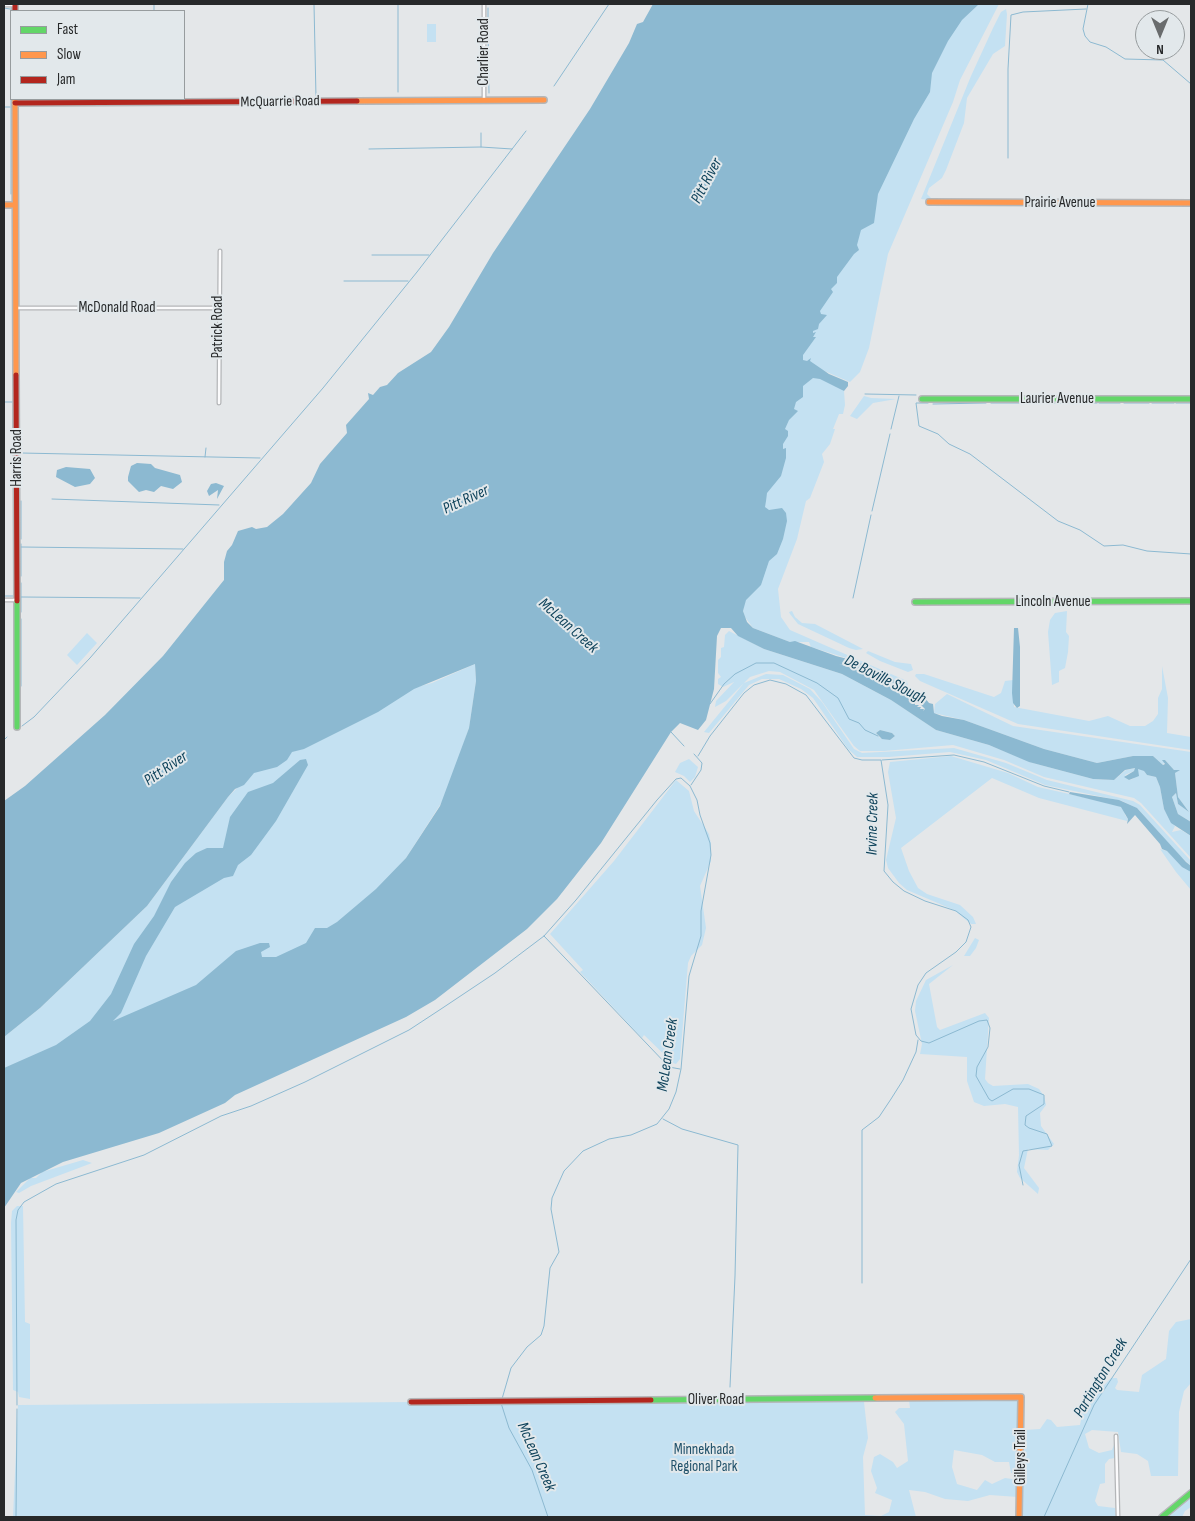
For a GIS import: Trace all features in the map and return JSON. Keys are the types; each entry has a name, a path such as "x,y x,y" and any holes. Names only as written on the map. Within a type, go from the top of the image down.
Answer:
{"street":[{"name":"Charlier Road","path":"484,4 484,100"},
{"path":"4,5 15,7"},
{"name":"McQuarrie Road","path":"15,101 544,100"},
{"name":"Harris Road","path":"15,101 17,726"},
{"name":"Prairie Avenue","path":"929,202 1191,203"},
{"path":"4,206 15,205"},
{"name":"Patrick Road","path":"220,251 218,308 220,403"},
{"name":"McDonald Road","path":"16,308 218,308"},
{"name":"Laurier Avenue","path":"922,399 1191,399"},
{"path":"4,600 17,600"},
{"name":"Lincoln Avenue","path":"916,602 1191,601"},
{"name":"Oliver Road","path":"411,1402 1021,1397"},
{"name":"Gilleys Trail","path":"1019,1517 1021,1397"},
{"path":"1116,1436 1118,1517"},
{"path":"1162,1517 1191,1494"}],"green space":[{"path":"932,4 999,4 960,80 953,102 888,254 869,348 860,372 850,382 794,358"},
{"path":"1006,9 1005,46 993,54 967,98 964,123 942,178 929,188 927,194 931,198 930,200 921,199 971,76 1001,12"},
{"path":"427,24 436,24 436,42 427,42"},
{"path":"785,348 844,391 845,405 843,414 839,414 833,429 835,429 830,444 822,454 824,462 810,498 806,501 797,539 778,589 781,617 790,630 907,681 908,687 859,662 811,647 809,642 790,642 753,628 745,617 743,611"},
{"path":"864,396 896,399 873,403 857,419 850,416"},
{"path":"792,611 795,617 802,623 815,624 863,649 849,648 798,624 789,612"},
{"path":"1067,611 1066,632 1069,636 1065,668 1059,671 1059,682 1052,685 1048,632 1050,620 1055,613"},
{"path":"729,631 764,649 842,674 891,700 936,730 989,745 1033,763 1093,779 1114,780 1126,770 1135,768 1134,771 1125,775 1129,780 1133,779 1138,768 1147,775 1156,777 1164,809 1175,826 1172,832 1181,830 1191,836 1191,858 1141,803 1134,798 1044,777 1004,760 953,745 884,751 860,751 854,746 814,690 780,672 769,671 750,677 726,701 715,707 716,701 734,682 723,687 718,684 718,679 721,677 718,673 718,660 721,657 721,648 724,647 725,635","holes":["880,730 892,733 895,736 890,740 880,738 876,733"]},
{"path":"87,633 97,643 77,665 67,655"},
{"path":"868,651 895,662 911,664 913,670 908,672 880,661 866,653"},
{"path":"475,664 476,681 469,728 447,794 406,858 359,913 277,965 4,1068 4,1037 40,1008 147,906 228,797 322,704 409,689 432,683"},
{"path":"1162,666 1168,698 1167,733 1191,737 1191,750 1018,724 920,681 915,676 916,674 924,674 994,697 1001,693 1005,681 1013,680 1014,707 1089,721 1108,716 1130,726 1145,726 1153,721 1158,714 1158,698 1162,689"},
{"path":"766,674 783,675 810,689 822,702 854,749 862,753 954,748 1006,763 1047,780 1133,801 1140,805 1191,861 1191,866 1138,809 1122,801 1045,785 986,760 950,752 889,757 857,757 848,749 813,698 801,689 779,679 762,679 749,685 709,733 704,732 744,683"},
{"path":"947,694 1013,726 1191,752 1191,822 1178,814 1172,797 1176,793 1178,804 1189,812 1178,797 1175,773 1179,770 1174,770 1165,760 1163,765 1153,756 1133,756 1097,763 1044,749 964,720 934,713 935,704"},
{"path":"951,756 1008,773 1038,787 1114,804 1124,808 1128,819 1127,821 1039,798 992,778 901,848 909,871 918,888 927,894 960,905 973,917 976,924 971,924 954,910 907,890 888,868 886,860 896,818 888,772 890,762"},
{"path":"689,759 698,767 695,777 690,782 684,776 675,772 680,763"},
{"path":"676,780 689,791 694,811 709,834 711,861 700,886 706,928 702,945 691,956 688,963 680,1059 676,1064 644,1035 642,1038 580,972 583,970 550,934 614,861"},
{"path":"1160,849 1167,851 1191,872 1191,890 1176,872"},
{"path":"975,938 979,940 976,948 970,956 964,956"},
{"path":"953,965 929,984 937,1027 940,1030 985,1013 989,1018 985,1079 993,1086 1028,1084 1039,1089 1044,1096 1046,1105 1040,1113 1041,1126 1054,1144 1048,1150 1028,1149 1024,1168 1039,1188 1038,1194 1020,1178 1017,1172 1019,1155 1018,1107 1005,1104 984,1106 974,1102 967,1081 967,1057 920,1054 922,1044 915,1011 916,1001 926,980"},
{"path":"83,1160 92,1163 31,1186 19,1193 16,1192 30,1178 36,1178 42,1172"},
{"path":"17,1206 23,1206 25,1322 30,1324 30,1399 19,1397 18,1392 13,1390 11,1223 12,1211"},
{"path":"1191,1319 1191,1383 1184,1391 1179,1412 1178,1476 1151,1476 1148,1461 1137,1454 1121,1452 1118,1432 1092,1430 1085,1434 1089,1448 1099,1453 1112,1450 1114,1445 1116,1448 1115,1458 1109,1459 1105,1464 1105,1483 1100,1484 1095,1501 1098,1506 1115,1508 1116,1517 1022,1517 1025,1430 1040,1429 1047,1419 1051,1420 1057,1427 1080,1425 1084,1405 1111,1378 1117,1378 1118,1382 1115,1388 1117,1390 1139,1392 1142,1375 1166,1359 1169,1331 1176,1322"},
{"name":"Minnekhada Regional Park","path":"812,1399 812,1401 864,1402 868,1438 863,1457 865,1515 881,1516 889,1512 892,1500 875,1493 877,1488 871,1471 874,1457 880,1454 893,1462 897,1468 908,1461 904,1424 895,1412 899,1408 910,1408 909,1400 1018,1400 1019,1475 1011,1473 1009,1462 995,1462 982,1455 954,1450 952,1467 957,1484 977,1490 985,1480 992,1484 1005,1478 1019,1480 1018,1497 990,1495 968,1501 945,1499 925,1492 909,1490 916,1517 13,1517 18,1405"},
{"path":"1191,1498 1191,1507 1185,1511 1182,1517 1168,1517"}],"water":[{"path":"653,4 979,4 962,20 948,41 932,73 930,92 914,119 878,194 874,223 861,230 857,245 859,250 837,277 837,283 831,289 833,292 820,311 821,314 827,315 819,324 818,329 813,331 813,333 816,332 813,337 816,337 803,355 803,360 807,361 811,358 810,361 829,374 848,382 848,386 844,391 820,379 813,378 803,386 803,397 796,402 794,409 798,411 789,420 785,429 788,431 788,436 783,444 783,449 786,448 786,458 781,476 767,493 765,507 769,510 782,508 786,513 787,521 783,539 777,554 769,561 761,585 746,600 743,611 747,622 753,628 790,642 795,641 859,662 908,687 925,698 929,703 933,704 934,713 942,716 964,720 1044,749 1097,763 1133,756 1153,756 1163,765 1165,764 1162,760 1165,760 1174,770 1180,770 1175,773 1178,797 1189,812 1178,804 1176,793 1172,797 1178,814 1191,822 1191,836 1171,823 1164,809 1156,777 1147,775 1144,771 1138,769 1139,776 1129,780 1124,777 1134,771 1135,768 1125,770 1114,780 1093,779 1029,762 989,745 936,730 891,700 842,674 764,649 738,636 731,628 721,628 717,636 714,689 706,720 698,730 680,723 671,732 601,843 557,899 527,929 435,1000 406,1017 235,1095 225,1103 159,1133 63,1162 21,1183 4,1208 4,1068 56,1045 90,1021 111,994 134,944 154,916 171,882 185,863 196,853 207,848 223,848 230,817 248,792 273,783 300,760 306,759 308,765 276,821 251,855 238,865 233,876 224,878 175,907 146,956 121,1013 113,1021 196,985 236,951 260,943 269,943 270,947 261,952 262,957 276,957 306,943 315,928 327,928 337,922 376,889 406,858 440,806 469,728 476,681 475,664 414,689 378,712 304,749 292,752 287,760 277,767 254,773 244,785 235,789 228,797 147,906 40,1008 4,1037 4,801 25,786 105,715 163,656 224,580 224,562 227,551 238,531 252,527 256,529 267,527 283,514 311,483 320,464 347,433 346,425 369,399 368,393 373,395 380,387 387,385 398,373 431,352 449,327 493,253 590,109 629,43 637,24 643,22"},
{"path":"137,463 151,464 155,468 180,475 182,482 173,489 161,486 154,492 146,490 139,492 128,481 131,466"},
{"path":"66,467 90,469 95,478 90,484 75,487 56,477 57,470"},
{"path":"216,483 224,486 217,499 218,490 209,496 207,491 211,484"},
{"path":"1014,628 1018,628 1020,647 1020,706 1017,708 1013,703 1012,693"},
{"path":"880,730 892,733 895,736 890,740 882,739 876,733"},
{"path":"1070,792 1119,800 1137,808 1191,866 1191,872 1182,867 1167,851 1162,849 1160,844 1135,815 1127,824 1128,819 1121,807 1069,794"}],"pier":[{"path":"839,664 868,673 870,671 869,674 872,673 874,676 875,674 877,678 879,676 879,679 881,677 880,680 884,679 885,682 886,680 886,683 889,682 890,685 892,683 893,687 895,685 894,688 897,686 897,689 900,688 901,692 903,690 904,693 913,699 914,697 914,699 917,699 916,701 919,701 920,704 922,703 921,705 925,709 923,711 924,709 920,709 921,707 917,707 919,705 915,705 915,701 912,703 912,699 902,694 900,696 901,693 864,672"}],"waterway":[{"path":"154,4 154,10"},
{"path":"314,4 316,97"},
{"path":"398,4 398,92"},
{"path":"554,86 609,4"},
{"path":"1088,4 1083,29 1085,36 1090,42 1106,47 1125,59 1163,60 1191,84"},
{"path":"4,8 10,9"},
{"path":"488,8 488,23"},
{"path":"1008,158 1008,69 1011,15 1023,12 1086,9"},
{"path":"488,32 489,93"},
{"path":"11,100 11,194"},
{"path":"365,104 473,103"},
{"path":"478,103 518,103"},
{"path":"4,107 10,107"},
{"path":"22,726 34,717 90,658 323,388 417,272 526,131"},
{"path":"481,133 481,147"},
{"path":"369,149 481,147 512,149"},
{"path":"372,255 429,255"},
{"path":"344,281 408,281"},
{"path":"865,394 916,395"},
{"path":"891,429 899,396"},
{"path":"13,401 13,434"},
{"path":"4,402 13,402"},
{"path":"928,403 916,403 919,426 938,434 949,444 970,454 1058,521 1080,530 1104,546 1123,545 1147,551 1191,554"},
{"path":"933,404 986,403"},
{"path":"991,403 1034,403"},
{"path":"1039,403 1073,403"},
{"path":"1077,403 1097,403"},
{"path":"1099,403 1120,403"},
{"path":"1124,403 1149,403"},
{"path":"1152,403 1174,403"},
{"path":"1176,403 1191,403"},
{"path":"872,511 890,434"},
{"path":"205,457 206,448"},
{"path":"21,453 260,458"},
{"path":"21,465 21,484"},
{"path":"52,499 219,505"},
{"path":"21,501 21,539"},
{"path":"853,598 871,515"},
{"path":"21,544 21,576"},
{"path":"21,547 183,549"},
{"path":"21,583 21,612"},
{"path":"4,596 13,596"},
{"path":"21,597 140,598"},
{"path":"21,619 21,686"},
{"path":"710,704 724,684 735,674 756,663 774,663 817,683 838,698 849,719 859,723 865,730 878,736"},
{"name":"Irvine Creek","path":"698,756 710,736 744,693 754,685 770,680 786,684 806,695 854,758 881,760 888,805 884,871 904,891 925,901 956,911 968,920 971,927 966,942 956,952 926,973 918,985 911,1009 916,1035 921,1041 929,1043 979,1021 987,1020 990,1028 988,1047 977,1067 976,1076 989,1099 992,1101 1013,1089 1029,1089 1044,1095 1044,1104 1026,1116 1025,1125 1047,1134 1052,1146 1023,1151 1019,1165 1023,1185"},
{"name":"McLean Creek","path":"671,732 684,746"},
{"path":"4,740 7,737"},
{"name":"McLean Creek","path":"691,785 701,770 702,763 694,754"},
{"path":"882,760 954,755 984,762 1044,786 1069,792"},
{"path":"17,1405 16,1220 18,1210 24,1202 56,1184 144,1155 221,1116 251,1106 305,1082 409,1030 495,973 544,936 576,900 657,800 676,779 681,778 690,786 697,800 710,843 711,855 701,911 701,936 689,976 681,1069 676,1092 669,1109 657,1124 631,1135 609,1139 583,1151 564,1171 552,1198 551,1209 559,1252 550,1268 544,1326 541,1335 527,1347 511,1368 502,1399"},
{"path":"544,936 669,1067 680,1069"},
{"path":"862,1283 862,1130 879,1117 903,1080 916,1052 918,1040"},
{"path":"663,1119 682,1129 738,1145 730,1387"},
{"name":"Partington Creek","path":"1044,1517 1094,1405 1191,1259"},
{"name":"McLean Creek","path":"501,1403 509,1428 532,1470 548,1517"},
{"path":"16,1517 17,1409"}],"traffic: fast":[{"path":"922,399 1191,399"},
{"path":"17,601 17,727"},
{"path":"915,602 1191,601"},
{"path":"651,1400 875,1398"},
{"path":"1162,1517 1191,1493"}],"traffic: slow":[{"path":"15,100 16,375"},
{"path":"357,101 544,100"},
{"path":"929,202 1191,203"},
{"path":"4,205 15,205"},
{"path":"875,1398 1021,1397 1019,1517"}],"traffic: jam":[{"path":"15,4 15,10"},
{"path":"15,103 357,101"},
{"path":"16,375 17,601"},
{"path":"411,1402 651,1400"}],"water label":[{"name":"Pitt River","path":"707,181"},
{"name":"Pitt River","path":"466,500"},
{"name":"De Boville Slough","path":"885,680"},
{"name":"Pitt River","path":"166,769"}]}
